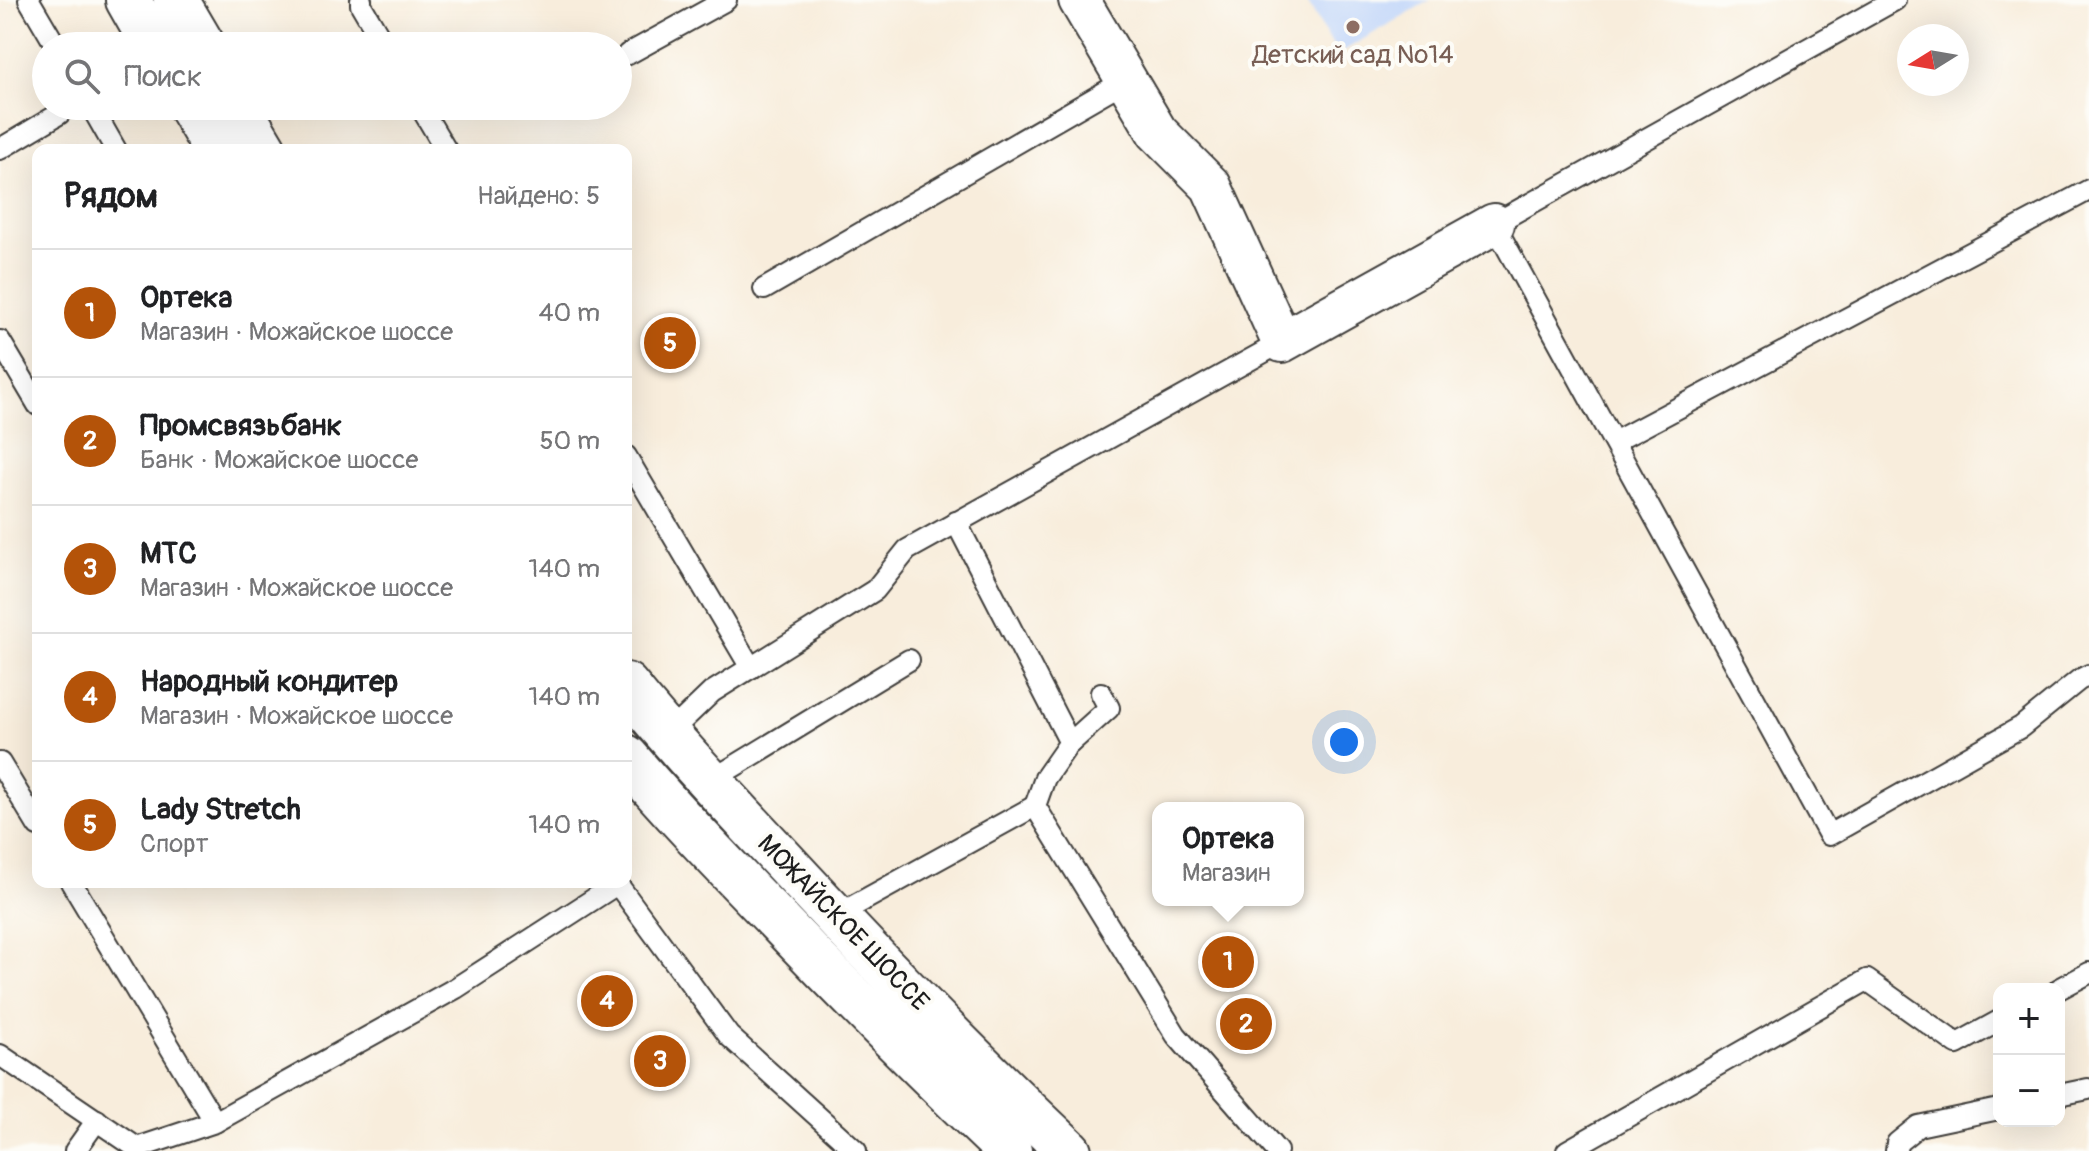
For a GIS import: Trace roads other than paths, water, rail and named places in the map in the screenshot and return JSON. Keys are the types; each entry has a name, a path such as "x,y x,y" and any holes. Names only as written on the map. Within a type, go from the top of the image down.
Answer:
{"main road":[{"path":"176,0 195,32"},
{"path":"198,120 212,144"},
{"path":"246,120 260,144"},
{"name":"МОЖАЙСКОЕ ШОССЕ","path":"632,692 667,735 835,916 992,1079 1069,1151"},
{"name":"МОЖАЙСКОЕ ШОССЕ","path":"632,764 799,942 1009,1151"}],"street":[{"path":"1079,0 1157,132 1211,186 1282,342 1494,224"}],"lane":[{"path":"29,0 48,32"},
{"path":"361,0 377,32"},
{"path":"632,52 726,0"},
{"path":"1895,0 1494,224 1829,835 2021,727 2089,675"},
{"path":"764,289 1126,80"},
{"path":"0,149 49,120"},
{"path":"99,120 113,144"},
{"path":"428,120 442,144"},
{"path":"1614,442 2089,190"},
{"path":"0,341 32,395"},
{"path":"667,735 712,692 875,590 907,550 1282,342"},
{"path":"632,466 751,668"},
{"path":"956,522 1070,743"},
{"path":"710,781 909,660"},
{"path":"835,916 1035,806 1045,778 1070,743 1109,708 1101,693"},
{"path":"0,763 32,816"},
{"path":"1035,806 1176,1035 1277,1151"},
{"path":"75,888 215,1122"},
{"path":"0,1055 137,1148 215,1122 456,988 608,888"},
{"path":"620,888 729,1036 856,1151"},
{"path":"2065,986 2089,973"},
{"path":"1567,1151 1867,980 1957,1044 1993,1024"},
{"path":"2065,1093 2087,1085"},
{"path":"1896,1151 1897,1143 1918,1126 1993,1110"},
{"path":"75,1151 97,1120"}],"place":[{"name":"Детский сад №14","path":"1353,27"},
{"name":"Lady Stretch","path":"670,343"},
{"name":"Ортека","path":"1228,962"},
{"name":"Народный кондитер","path":"607,1001"},
{"name":"Промсвязьбанк","path":"1246,1024"},
{"name":"МТС","path":"660,1061"}]}
